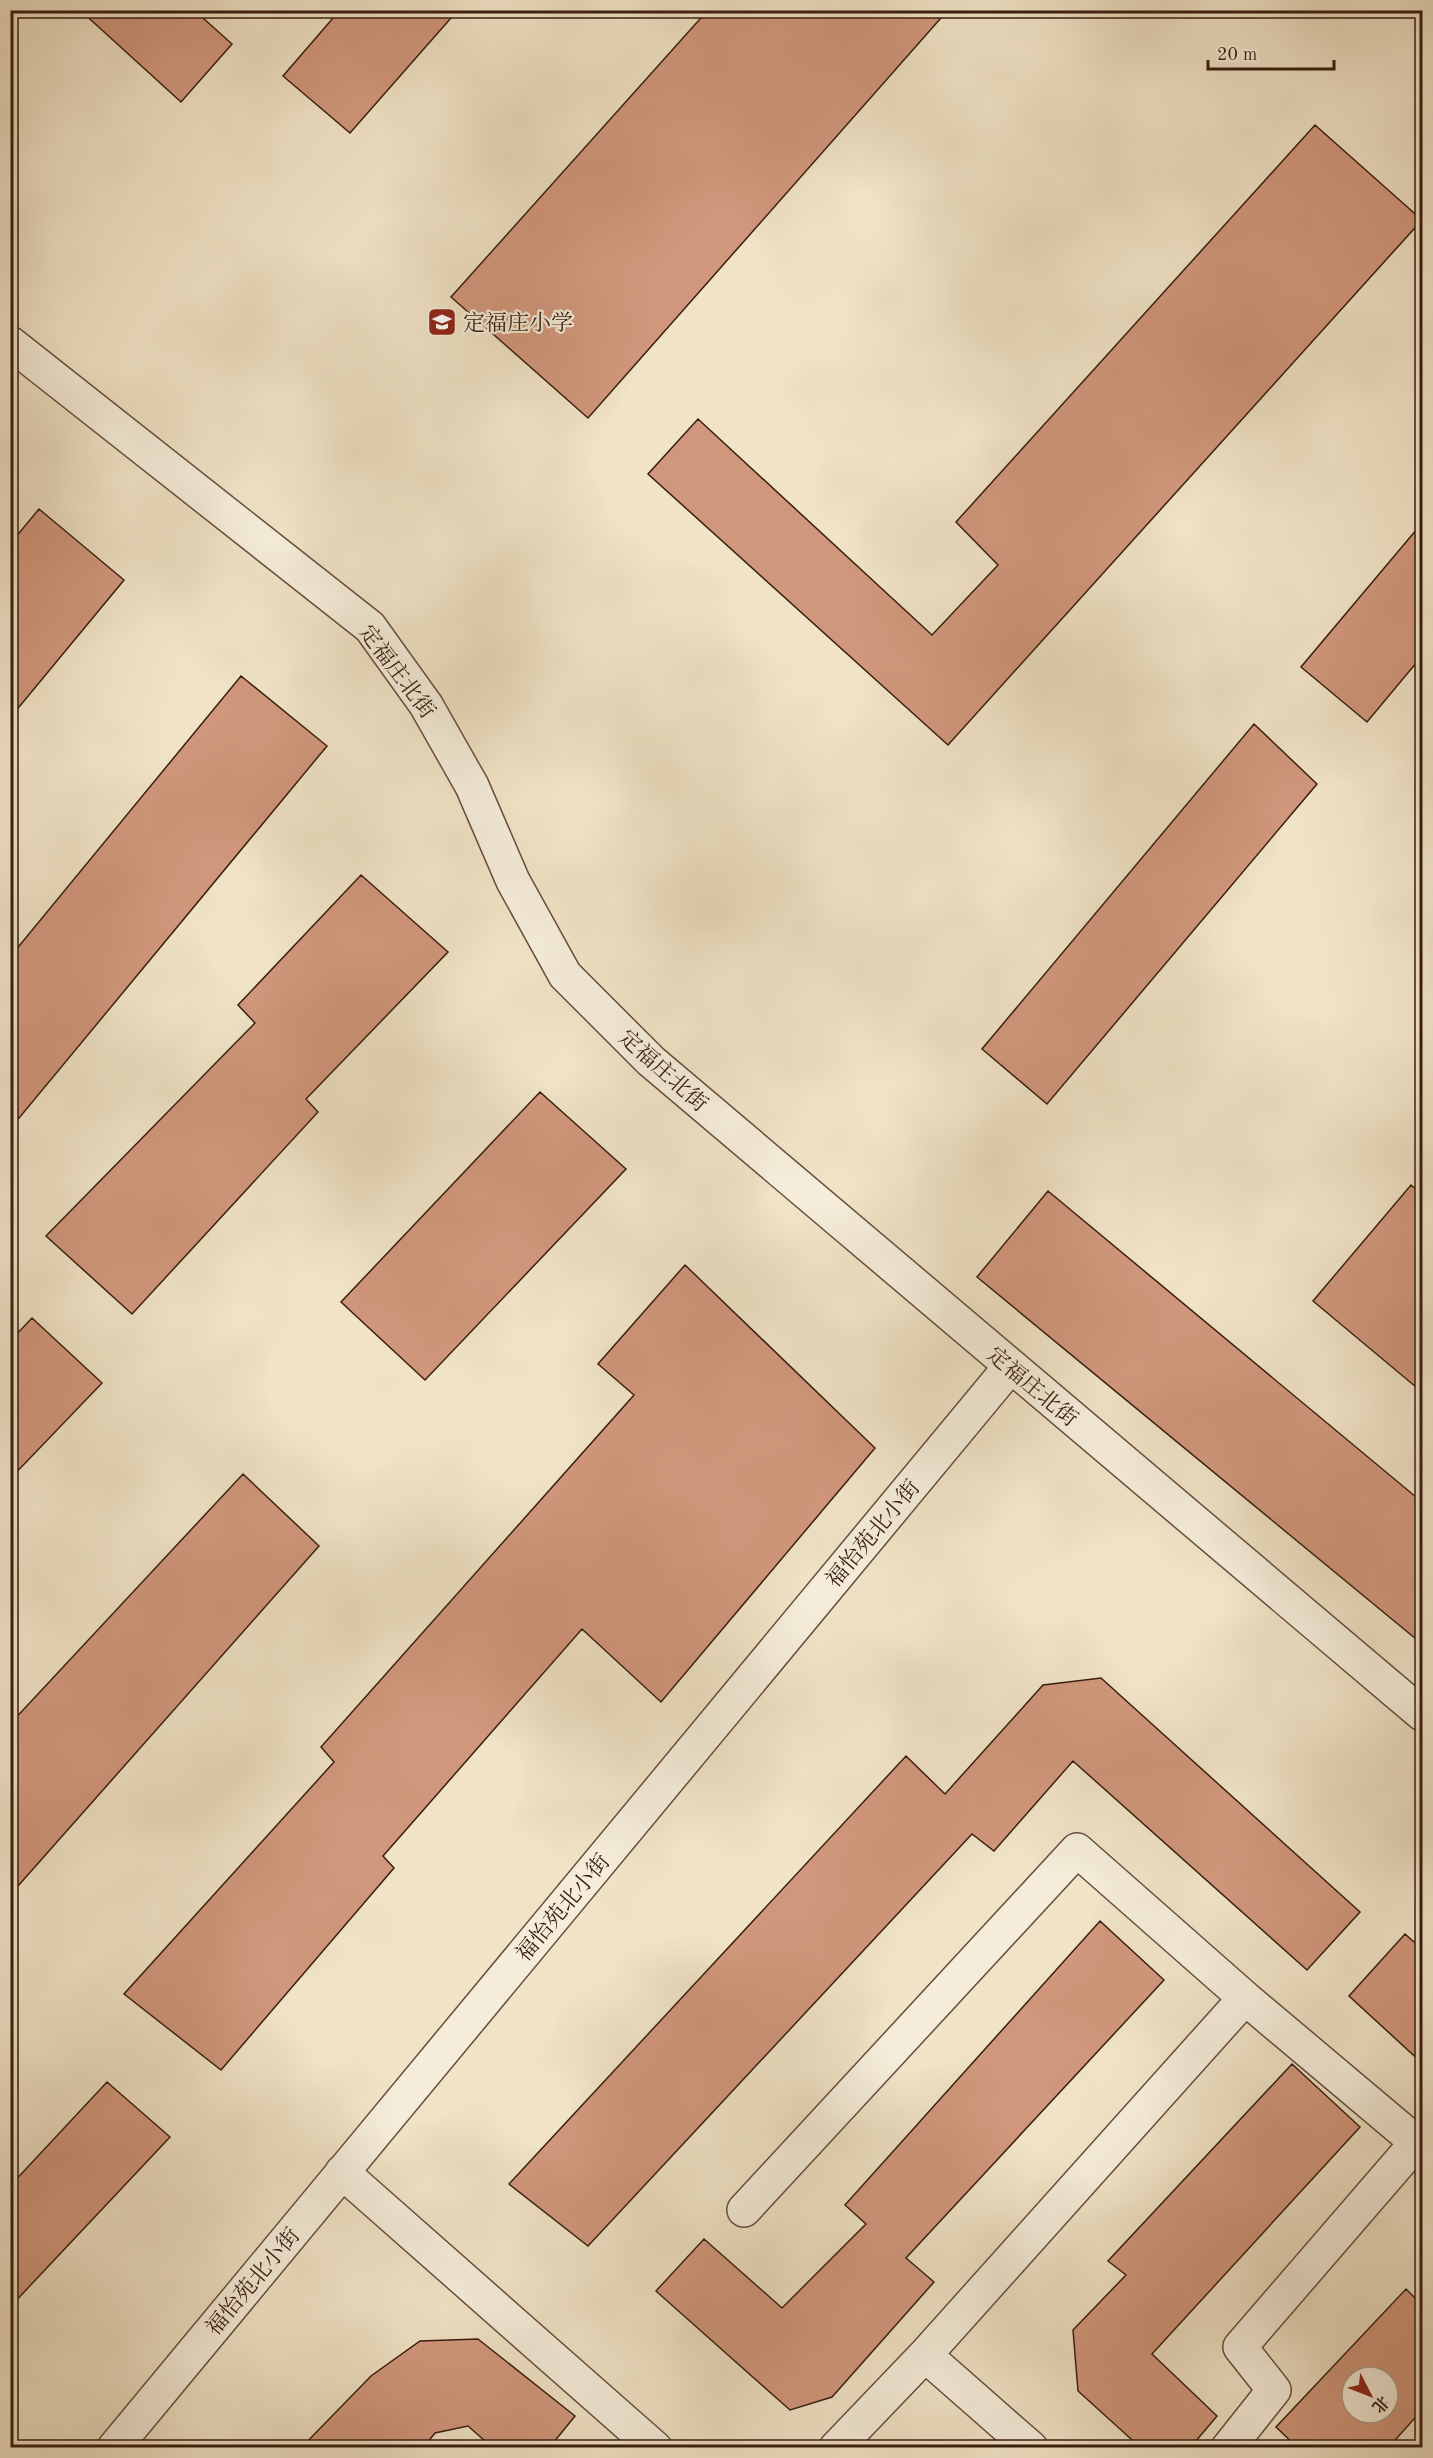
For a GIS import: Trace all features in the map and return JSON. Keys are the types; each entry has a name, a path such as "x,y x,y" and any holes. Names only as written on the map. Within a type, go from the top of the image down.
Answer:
{"street":[{"name":"定福庄北街","path":"10,343 370,627 426,705 472,786 513,881 565,975 651,1061 1422,1714"},
{"name":"福怡苑北小街","path":"114,2448 1010,1367"},
{"path":"744,2210 1077,1850 1245,1998 1420,2144 1240,2347 1274,2390 1228,2448"},
{"path":"836,2448 925,2355 1245,1998"},
{"path":"342,2172 655,2448"},
{"path":"925,2355 1031,2448"}],"building":[{"path":"80,10 194,10 232,44 181,102"},
{"path":"340,10 458,10 350,133 283,76"},
{"path":"708,10 948,10 588,418 451,297"},
{"path":"1315,125 1422,220 948,745 648,474 698,419 932,635 998,565 956,522"},
{"path":"39,509 124,580 10,718 10,544"},
{"path":"1422,523 1422,656 1367,722 1301,667"},
{"path":"241,676 327,746 10,1129 10,957"},
{"path":"1254,724 1317,784 1047,1104 982,1049"},
{"path":"361,875 448,952 306,1099 318,1112 132,1314 46,1236 255,1023 238,1005"},
{"path":"540,1092 626,1169 425,1380 341,1302"},
{"path":"1411,1185 1422,1194 1422,1392 1313,1301"},
{"path":"1048,1191 1422,1502 1422,1644 977,1277"},
{"path":"685,1265 875,1448 661,1702 582,1629 383,1856 394,1868 221,2070 124,1994 334,1762 321,1747 634,1395 598,1364"},
{"path":"32,1318 102,1383 10,1479 10,1341"},
{"path":"243,1474 319,1546 10,1895 10,1724"},
{"path":"1101,1678 1360,1912 1307,1970 1073,1761 994,1851 972,1834 588,2246 509,2184 906,1756 945,1794 1043,1685"},
{"path":"1100,1921 1164,1980 906,2258 934,2282 832,2397 790,2410 656,2291 704,2239 782,2308 866,2224 845,2205"},
{"path":"1405,1934 1422,1949 1422,2063 1349,1996"},
{"path":"1292,2064 1360,2127 1152,2354 1217,2416 1190,2448 1141,2448 1078,2391 1073,2330 1126,2275 1108,2261"},
{"path":"107,2082 170,2137 10,2307 10,2186"},
{"path":"1406,2289 1422,2305 1422,2410 1388,2448 1298,2448 1276,2427"},
{"path":"478,2339 575,2416 549,2448 493,2448 468,2426 435,2433 423,2448 301,2448 371,2376 420,2341"}],"place":[{"name":"定福庄小学","path":"442,322"}]}
